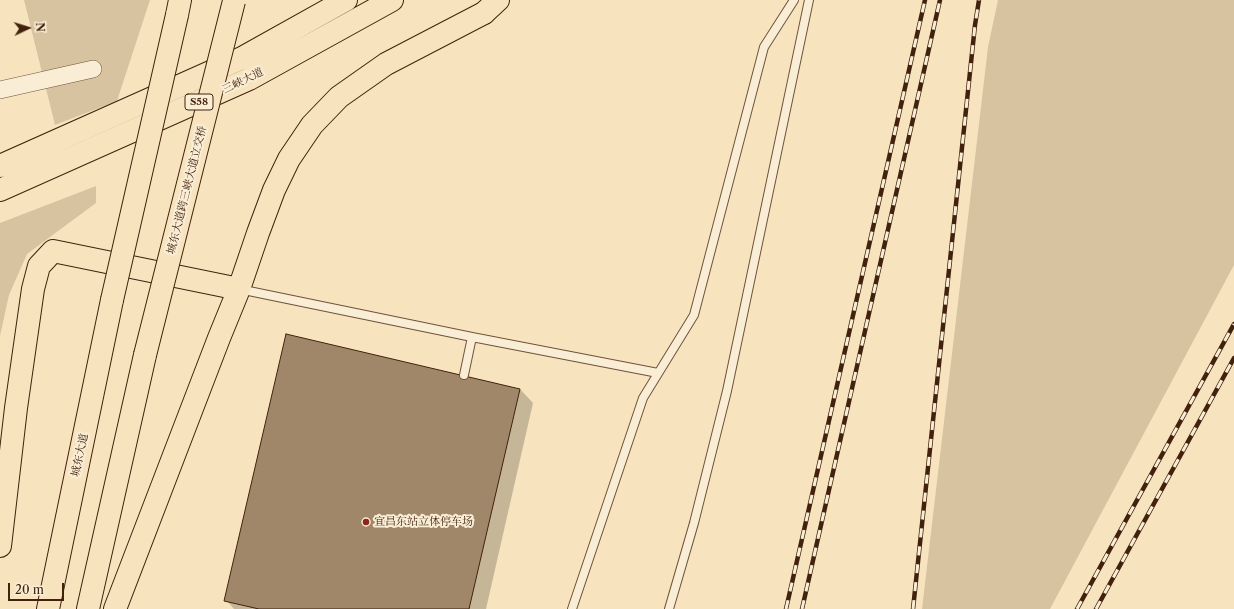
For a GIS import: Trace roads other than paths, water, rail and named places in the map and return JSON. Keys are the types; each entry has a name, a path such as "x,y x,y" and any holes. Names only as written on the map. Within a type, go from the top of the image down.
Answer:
{"main road":[{"name":"城东大道跨三峡大道立交桥","path":"88,609 145,355 234,0"},
{"name":"三峡大道","path":"0,166 242,58 346,0"},
{"name":"三峡大道","path":"0,190 250,79 392,0"},
{"path":"115,609 216,345 240,289 274,190 289,160 312,125 339,97 386,64 491,6"},
{"name":"城东大道","path":"48,609 112,300 179,8"},
{"path":"0,546 33,288 39,266 53,251 240,289"}],"street":[{"path":"0,90 93,69"}],"lane":[{"path":"491,6 508,0"},
{"path":"572,609 643,398 694,315 764,48 794,0"},
{"path":"669,609 694,524 727,391 809,0"},
{"path":"240,289 472,337 658,373"},
{"path":"464,376 472,337"}],"railway":[{"path":"786,609 925,0"},
{"path":"802,609 940,0"},
{"path":"913,609 975,25 979,0"},
{"path":"1077,609 1234,324"},
{"path":"1096,609 1234,358"}],"place":[{"name":"宜昌东站立体停车场","path":"366,522"}]}
